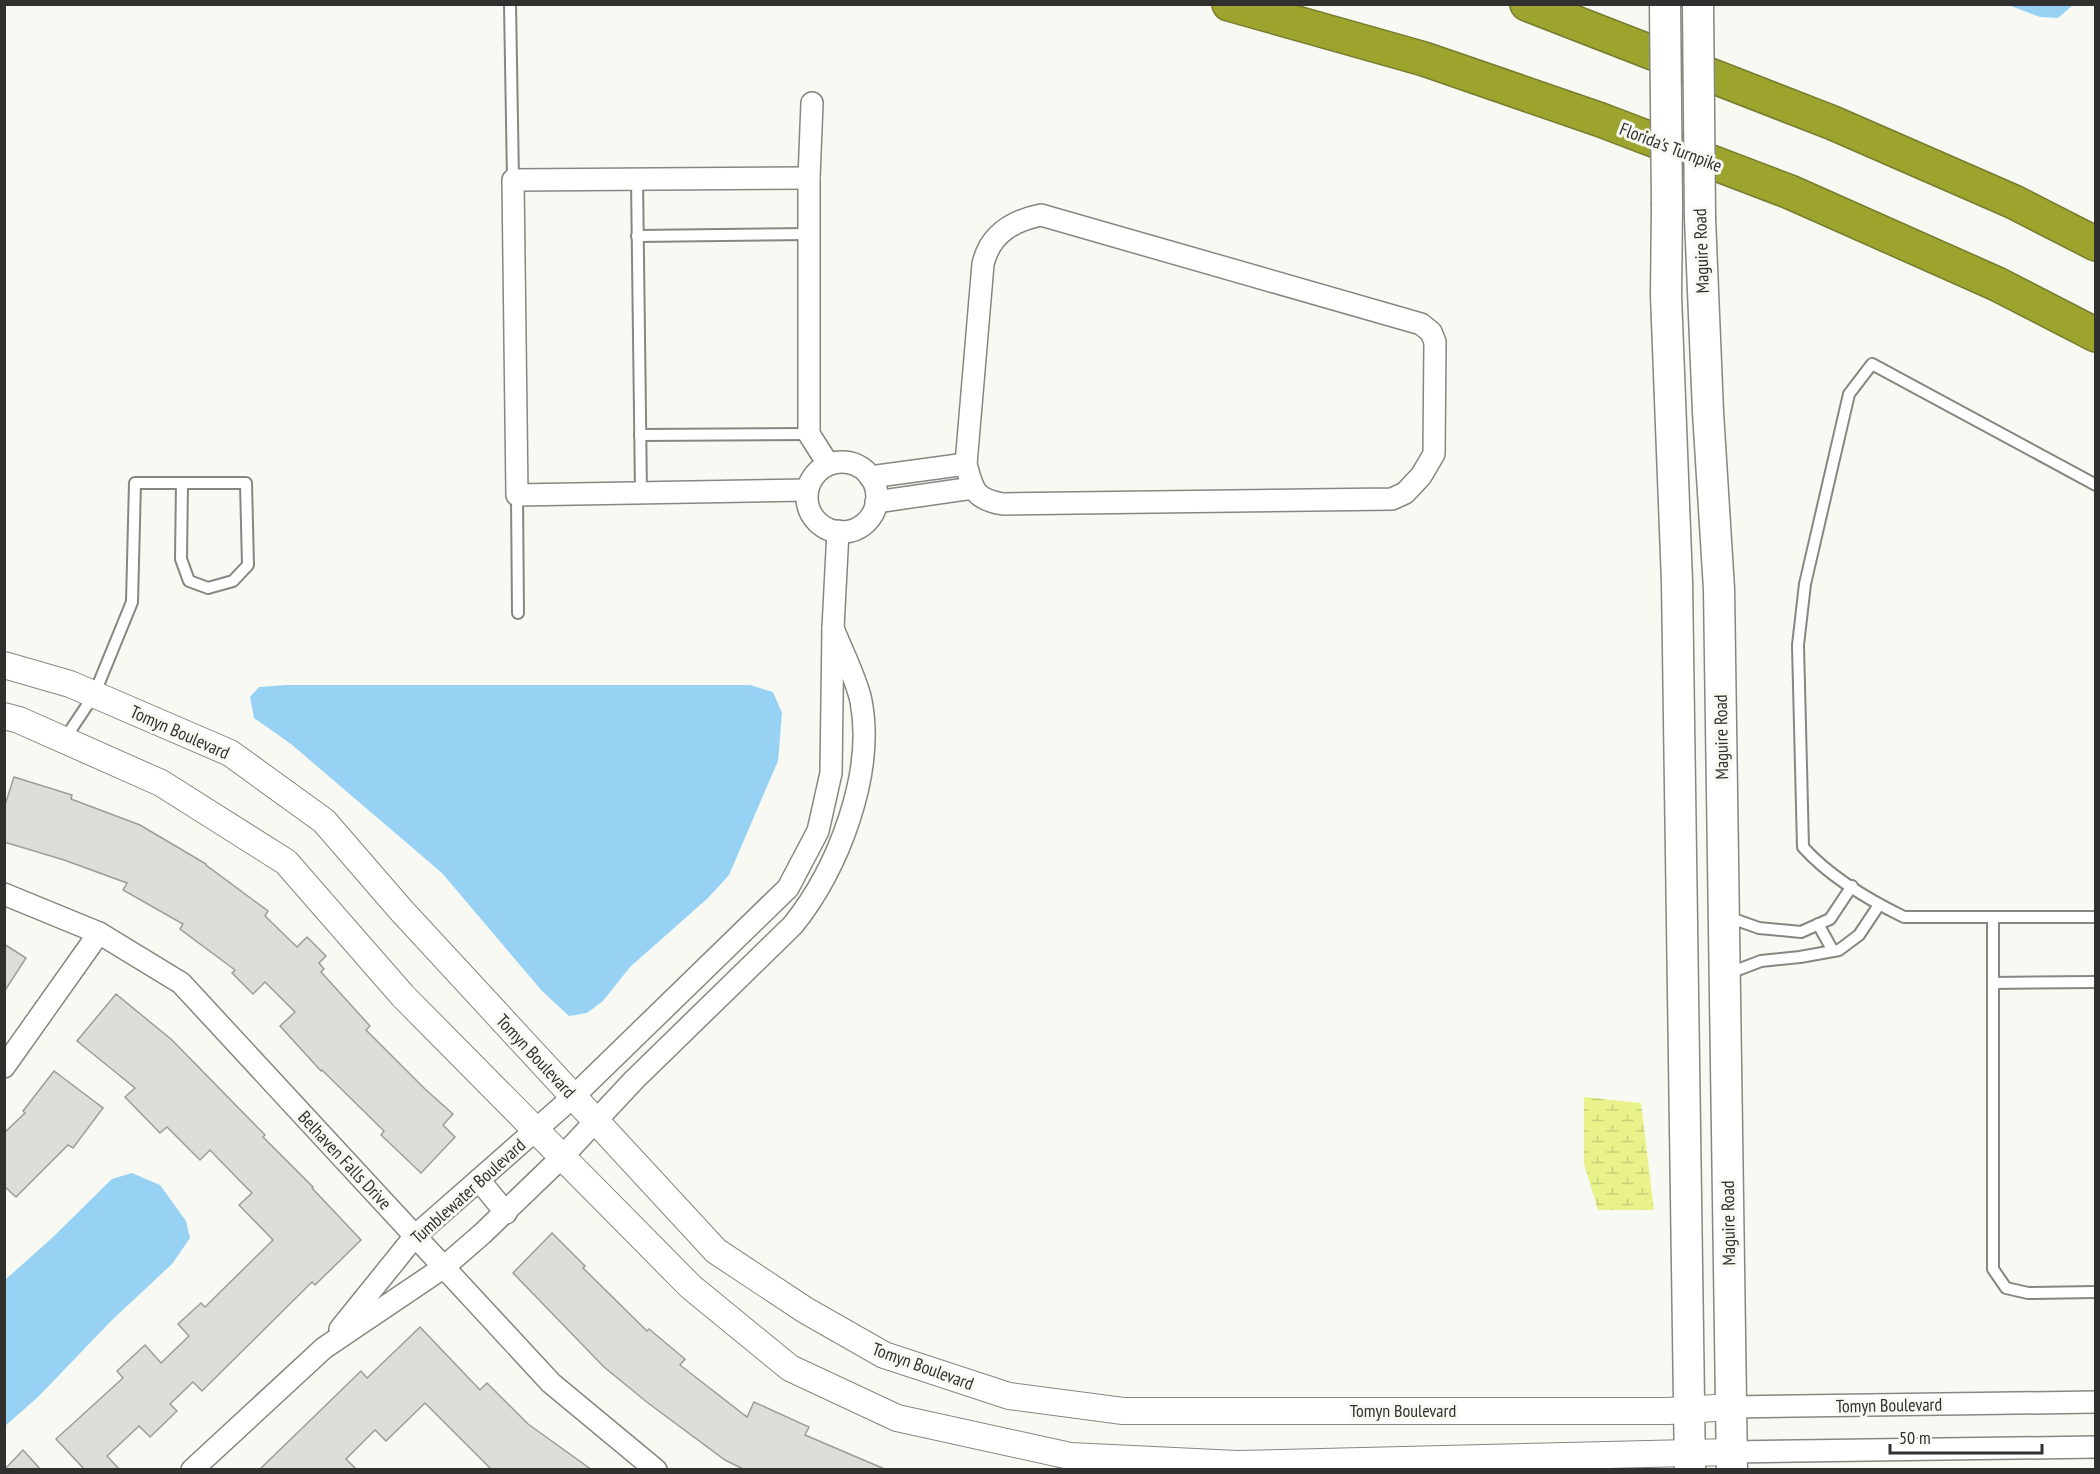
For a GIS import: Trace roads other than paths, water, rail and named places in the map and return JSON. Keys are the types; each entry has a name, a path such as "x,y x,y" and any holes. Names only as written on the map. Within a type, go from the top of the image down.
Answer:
{"highway":[{"name":"Florida's Turnpike","path":"1229,4 1424,59 1600,120 1768,183 1997,284 2096,335"},
{"path":"1527,4 1833,123 2014,202 2096,244"}],"main road":[{"name":"Maguire Road","path":"1665,4 1666,295 1677,582 1690,1461"},
{"name":"Maguire Road","path":"1698,4 1700,218 1708,424 1719,589 1731,1461"}],"street":[{"path":"812,103 809,178 809,434 828,464"},
{"path":"807,490 516,495 513,180 809,178"},
{"path":"1041,215 1053,218 1421,324 1431,332 1435,342 1434,454 1421,476 1405,493 1392,499 1003,504 987,501 973,488 966,464 983,264 987,249 1002,231 1027,218 1041,215"},
{"path":"850,463 861,467 870,477 875,485 876,502 869,518 861,526 850,531 838,531 817,522 810,512 807,490 818,470 828,464 850,463"},
{"path":"870,477 966,464"},
{"path":"876,502 973,488"},
{"name":"Tumblewater Boulevard","path":"192,1470 324,1348 416,1236 573,1097 788,888 818,831 831,773 833,628 838,531"},
{"name":"Tumblewater Boulevard","path":"324,1348 444,1267 506,1213 634,1080 793,925 809,905 840,845 862,768 864,732 861,700 833,628"},
{"name":"Tomyn Boulevard","path":"4,666 70,684 230,753 324,821 401,910 716,1251 805,1310 884,1355 1009,1396 1123,1411 1689,1410 1731,1407 2096,1402"},
{"path":"4,716 19,720 161,783 286,862 403,996 690,1287 790,1368 897,1418 1070,1456 1237,1464 1731,1461 2096,1447"},
{"path":"788,888 809,905"},
{"name":"Belhaven Falls Drive","path":"4,894 99,933 181,983 552,1383 656,1470"},
{"path":"4,1068 99,933"},
{"path":"479,1180 506,1213"}],"lane":[{"path":"510,4 513,180"},
{"path":"637,179 641,493"},
{"path":"638,236 809,234"},
{"path":"2096,485 1872,364 1849,394 1805,584 1798,645 1803,847 1817,862 1879,905 1904,917 2096,917"},
{"path":"640,435 809,434"},
{"path":"64,740 94,695 132,602 135,483 182,483 246,483 248,565 233,581 208,588 189,580 181,560 182,483"},
{"path":"516,495 518,613"},
{"path":"1724,915 1759,928 1801,932 1830,919 1852,886"},
{"path":"1724,975 1761,961 1839,950 1859,935 1879,905"},
{"path":"1993,917 1993,1269 2006,1288 2028,1293 2096,1292"},
{"path":"1818,924 1833,951"},
{"path":"1993,983 2096,982"}],"water":[{"path":"2008,5 2073,5 2058,18 2040,17"},
{"path":"286,685 750,685 773,692 782,713 778,761 729,875 708,898 630,967 603,1001 587,1013 569,1016 542,991 442,873 291,744 254,718 250,697 259,687"},
{"path":"132,1173 160,1185 186,1221 190,1238 172,1264 112,1320 38,1397 5,1426 5,1280 112,1179"}]}
